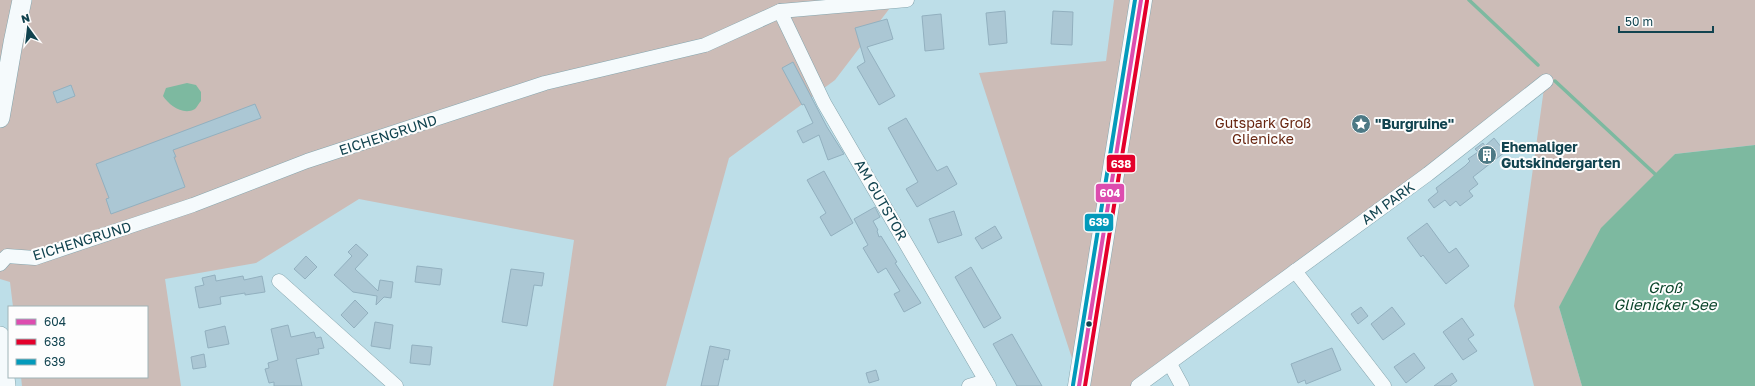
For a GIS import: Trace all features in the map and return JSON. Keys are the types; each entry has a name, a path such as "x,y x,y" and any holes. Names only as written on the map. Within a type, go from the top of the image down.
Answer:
{"main road":[{"path":"0,118 12,43 22,0"},
{"path":"1079,386 1142,0"},
{"path":"0,336 6,386"}],"street":[{"path":"780,11 907,0"},
{"name":"EICHENGRUND","path":"0,264 7,256 35,258 193,205 307,161 545,83 705,45 780,11"},
{"name":"AM GUTSTOR","path":"780,11 824,103 988,383"},
{"name":"AM PARK","path":"1138,386 1428,174 1546,81"},
{"path":"1295,271 1384,386"},
{"path":"279,281 396,386"},
{"path":"1170,364 1182,386"},
{"path":"969,386 988,383"}],"green space":[{"path":"0,0 896,0 835,80 729,158 666,386 553,386 574,240 359,199 256,263 165,279 181,386 22,386 21,378 148,378 148,306 13,306 10,282 0,279"},
{"name":"Gutspark Groß Glienicke","path":"1114,0 1755,0 1755,145 1675,154 1559,307 1582,386 1534,386 1514,306 1545,81 1146,386 1081,386 979,73 1106,61"}],"water":[{"path":"187,83 196,85 201,92 201,101 195,109 190,111 181,110 173,106 163,96 166,88"},
{"name":"Groß Glienicker See","path":"1755,145 1755,386 1582,386 1559,307 1601,228 1675,154"}],"building":[{"path":"1005,11 1007,43 989,45 986,13"},
{"path":"1053,11 1073,12 1072,45 1051,44"},
{"path":"941,14 944,49 925,51 922,16"},
{"path":"887,19 893,39 867,47 895,96 879,105 857,67 865,62 855,28"},
{"path":"793,62 827,127 844,154 828,160 819,135 803,143 797,131 813,123 804,104 802,105 782,68"},
{"path":"71,85 75,96 57,103 53,92"},
{"path":"255,104 261,118 173,150 176,157 174,157 185,187 111,214 106,199 109,198 96,164"},
{"path":"906,118 937,171 947,166 957,184 917,207 906,189 918,182 888,128"},
{"path":"1494,138 1505,152 1473,177 1478,184 1469,191 1473,196 1460,206 1456,201 1450,206 1445,200 1434,208 1428,200 1438,192 1436,188 1470,161 1468,159 1478,152 1475,149 1483,143 1485,146"},
{"path":"824,171 853,223 831,236 820,217 826,213 807,180"},
{"path":"875,207 880,217 873,221 878,230 879,237 881,236 897,262 895,263 921,303 904,312 894,294 900,291 886,268 878,273 863,248 868,245 854,219"},
{"path":"954,211 962,235 938,243 929,219"},
{"path":"1427,223 1449,253 1456,248 1469,266 1446,284 1423,255 1421,257 1407,238"},
{"path":"995,226 1002,238 982,249 975,238"},
{"path":"356,244 368,255 355,269 378,291 380,280 393,282 391,298 384,297 376,305 377,296 353,292 334,275 352,256 348,252"},
{"path":"306,256 317,267 305,279 294,269"},
{"path":"417,266 442,269 440,285 415,282"},
{"path":"971,267 1001,318 984,328 955,277"},
{"path":"511,269 544,273 542,286 534,285 527,326 502,322"},
{"path":"215,275 216,281 243,276 244,280 262,276 265,292 245,295 245,293 220,297 221,304 199,308 195,287 204,285 202,278"},
{"path":"355,300 368,313 354,328 341,315"},
{"path":"1361,307 1368,316 1358,324 1351,314"},
{"path":"1392,307 1405,324 1383,340 1371,324"},
{"path":"1462,318 1474,335 1468,339 1477,351 1463,360 1443,332"},
{"path":"375,322 393,325 390,349 371,346"},
{"path":"288,325 291,337 314,332 316,338 321,337 324,348 318,349 319,354 296,359 302,386 274,386 274,382 269,383 265,369 269,368 268,363 278,360 271,329"},
{"path":"225,326 229,344 208,348 205,331"},
{"path":"1012,334 1042,386 1017,386 993,344"},
{"path":"412,345 432,347 430,365 410,363"},
{"path":"710,346 730,350 728,360 724,359 718,386 701,386"},
{"path":"1332,348 1341,370 1306,384 1305,380 1298,383 1291,364"},
{"path":"1414,353 1425,368 1406,383 1394,367"},
{"path":"204,354 206,367 193,369 191,357"},
{"path":"876,370 879,380 869,383 866,373"},
{"path":"1452,373 1457,381 1450,386 1434,386"}],"waterway":[{"path":"1469,0 1538,65"},
{"path":"1555,81 1655,174"}],"transit line":[{"name":"639","path":"1073,385 1135,0"},
{"name":"604","path":"1079,386 1141,0"},
{"name":"638","path":"1085,386 1147,1"}],"place":[{"name":"\"Burgruine\"","path":"1361,124"},
{"name":"Ehemaliger Gutskindergarten","path":"1487,155"}]}
